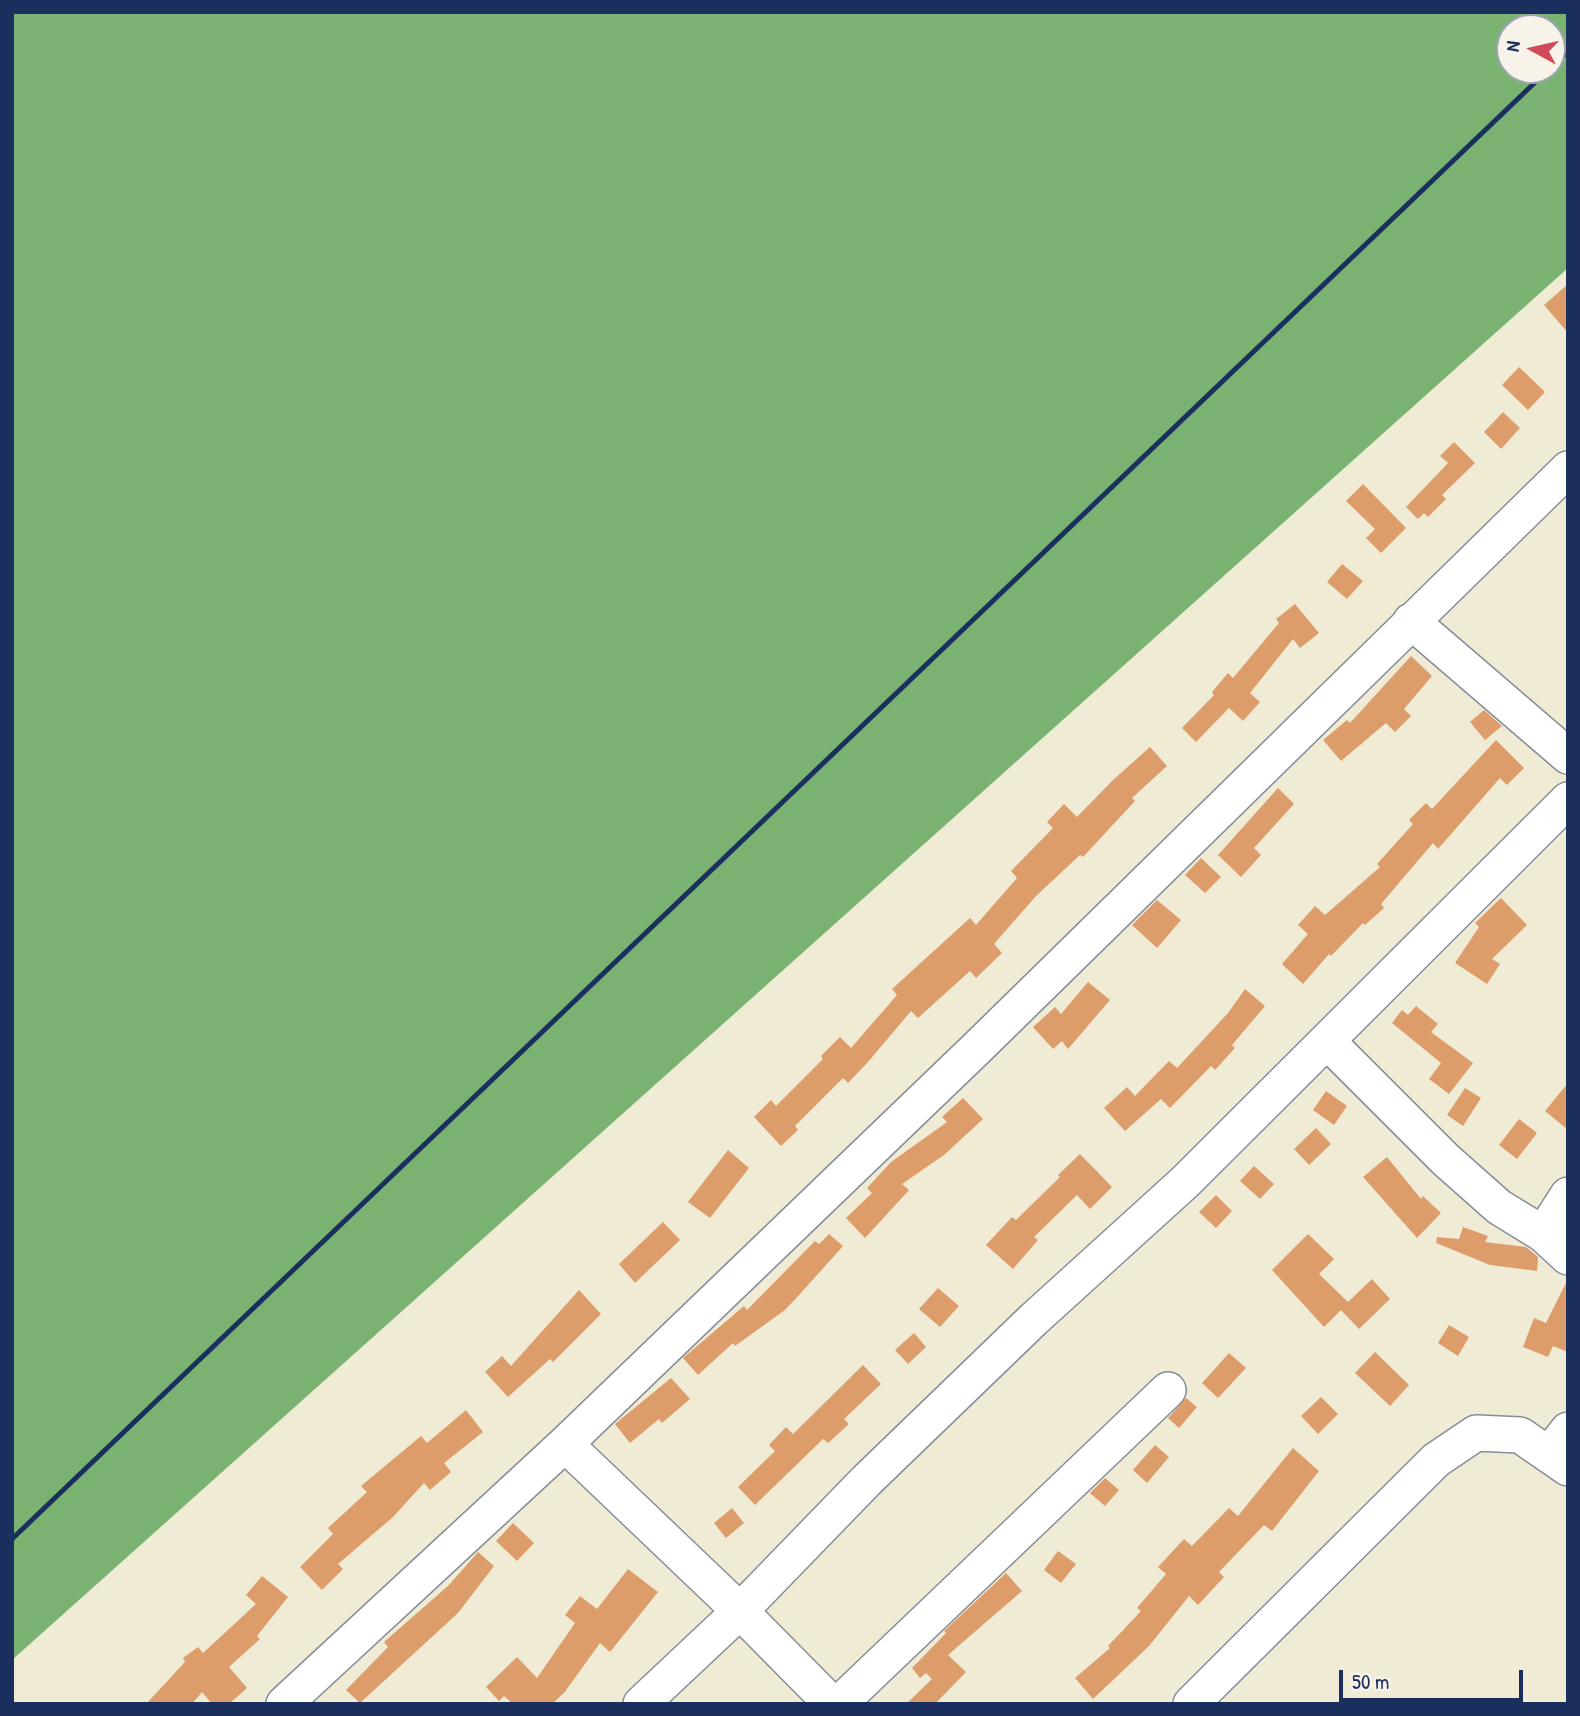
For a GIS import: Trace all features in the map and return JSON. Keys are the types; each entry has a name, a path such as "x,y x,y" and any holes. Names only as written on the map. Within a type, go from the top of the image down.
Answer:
{"street":[{"path":"284,1704 565,1444 987,1038 1568,469"},
{"path":"1411,621 1568,756"},
{"path":"641,1704 740,1611 866,1481 1034,1319 1185,1182 1568,800"},
{"path":"1327,1041 1390,1107 1490,1199 1543,1234 1568,1257"},
{"path":"1543,1234 1568,1195"},
{"path":"839,1704 1168,1390"},
{"path":"1191,1704 1436,1460 1476,1433 1520,1435 1562,1450"},
{"path":"565,1444 740,1611 832,1704"}],"green space":[{"path":"12,12 1568,12 1568,268 12,1660"}],"building":[{"path":"1568,284 1568,333 1544,305"},
{"path":"1519,367 1545,392 1528,410 1502,385"},
{"path":"1503,412 1520,428 1501,449 1484,432"},
{"path":"1454,442 1475,463 1442,495 1446,499 1428,517 1424,513 1418,519 1406,507 1448,463 1440,456"},
{"path":"1363,484 1406,528 1381,553 1366,538 1375,529 1346,501"},
{"path":"1342,564 1363,581 1347,599 1327,582"},
{"path":"1295,604 1319,633 1300,648 1293,639 1250,693 1260,702 1243,721 1229,708 1196,742 1182,728 1214,695 1212,692 1228,673 1233,678 1279,623 1276,619"},
{"path":"1411,656 1432,676 1404,709 1411,716 1395,732 1386,723 1341,761 1323,740 1347,720 1350,723"},
{"path":"1484,710 1502,726 1485,740 1470,722"},
{"path":"1496,740 1524,768 1507,785 1500,778 1438,849 1433,843 1381,904 1384,908 1365,925 1363,923 1331,956 1329,954 1303,984 1282,964 1308,934 1298,925 1315,906 1325,915 1380,867 1377,864 1413,824 1409,820 1426,803 1432,809"},
{"path":"1150,747 1167,766 1132,798 1135,801 1083,857 1080,855 1036,896 994,944 1002,953 976,978 970,971 918,1018 911,1011 848,1083 843,1078 795,1126 798,1130 781,1146 754,1117 771,1100 776,1106 823,1059 821,1056 840,1037 851,1048 897,995 892,989 970,918 976,925 1017,878 1011,871 1053,828 1047,822 1064,804 1077,817"},
{"path":"1278,788 1294,804 1254,848 1261,855 1241,877 1218,855"},
{"path":"1201,858 1221,877 1205,893 1185,875"},
{"path":"1501,898 1527,925 1492,959 1500,964 1487,984 1455,963 1479,927 1475,923"},
{"path":"1157,900 1181,920 1157,948 1132,925"},
{"path":"1088,982 1110,1000 1068,1049 1062,1041 1053,1049 1033,1027 1055,1007 1061,1014"},
{"path":"1245,989 1265,1006 1232,1045 1235,1048 1215,1070 1211,1066 1170,1108 1161,1099 1125,1131 1104,1108 1127,1087 1135,1096 1169,1061 1177,1068 1228,1013"},
{"path":"1416,1006 1438,1024 1431,1032 1473,1063 1449,1094 1429,1079 1441,1063 1392,1023 1402,1010 1408,1015"},
{"path":"1568,1083 1568,1130 1545,1111"},
{"path":"1465,1088 1481,1098 1463,1126 1447,1115"},
{"path":"1326,1091 1347,1106 1334,1125 1313,1110"},
{"path":"963,1098 983,1119 944,1155 902,1184 909,1190 865,1238 846,1218 872,1193 867,1188 891,1162 947,1122 942,1117"},
{"path":"1519,1119 1537,1133 1517,1159 1499,1145"},
{"path":"1316,1128 1331,1144 1309,1165 1294,1149"},
{"path":"728,1150 749,1168 710,1218 688,1202"},
{"path":"1080,1154 1112,1187 1090,1209 1077,1195 1034,1237 1038,1240 1013,1269 986,1245 1012,1217 1016,1220"},
{"path":"1387,1157 1421,1199 1423,1196 1441,1213 1417,1238 1363,1177"},
{"path":"1254,1166 1274,1184 1260,1199 1240,1181"},
{"path":"1216,1195 1232,1211 1216,1228 1199,1212"},
{"path":"663,1222 680,1240 635,1283 619,1264"},
{"path":"1463,1227 1488,1236 1485,1242 1526,1247 1538,1257 1537,1271 1490,1265 1436,1243 1437,1237 1459,1239"},
{"path":"829,1234 843,1246 800,1294 785,1310 735,1346 733,1343 698,1375 683,1358 744,1306 747,1310 815,1241 819,1244"},
{"path":"1308,1234 1334,1259 1319,1274 1348,1302 1372,1279 1390,1299 1359,1329 1341,1310 1324,1327 1272,1270"},
{"path":"1568,1279 1568,1352 1553,1346 1548,1357 1523,1347 1534,1318 1546,1323"},
{"path":"938,1288 959,1306 940,1327 919,1309"},
{"path":"579,1290 601,1314 553,1362 550,1359 508,1397 485,1372 502,1356 511,1366"},
{"path":"1449,1325 1469,1337 1458,1356 1438,1343"},
{"path":"914,1333 926,1347 908,1364 895,1350"},
{"path":"1375,1352 1409,1385 1390,1406 1355,1373"},
{"path":"1229,1353 1246,1368 1218,1398 1202,1383"},
{"path":"863,1365 881,1384 844,1419 849,1424 828,1443 823,1439 755,1505 738,1487 775,1451 769,1445 786,1427 793,1434"},
{"path":"671,1378 690,1399 662,1423 659,1419 630,1443 615,1424"},
{"path":"1321,1397 1338,1414 1318,1434 1301,1416"},
{"path":"1186,1398 1197,1407 1179,1428 1168,1418"},
{"path":"466,1410 483,1432 444,1463 451,1472 430,1490 424,1483 393,1517 338,1564 343,1569 322,1590 300,1567 333,1534 328,1528 367,1492 361,1486 421,1436 427,1443"},
{"path":"1155,1445 1169,1457 1147,1483 1133,1470"},
{"path":"1293,1448 1319,1471 1272,1531 1264,1525 1219,1572 1224,1577 1198,1605 1189,1596 1149,1646 1093,1699 1075,1678 1110,1648 1108,1646 1141,1611 1137,1608 1166,1574 1158,1567 1184,1539 1192,1546 1229,1508 1238,1516"},
{"path":"1105,1478 1119,1490 1105,1506 1090,1493"},
{"path":"732,1508 744,1523 726,1538 714,1523"},
{"path":"513,1523 534,1543 517,1561 496,1541"},
{"path":"1058,1551 1076,1564 1061,1583 1044,1570"},
{"path":"478,1552 494,1566 458,1613 360,1703 346,1690 388,1647 384,1642 449,1585"},
{"path":"628,1569 658,1592 610,1652 600,1643 564,1693 552,1704 513,1704 504,1696 499,1701 486,1687 517,1657 537,1678 575,1623 565,1615 580,1596 597,1609"},
{"path":"1006,1573 1022,1591 948,1655 966,1672 935,1704 906,1704 932,1679 926,1673 920,1678 912,1668 946,1633 944,1631"},
{"path":"262,1576 288,1597 257,1636 260,1639 229,1667 247,1688 229,1704 212,1704 202,1692 192,1704 146,1704 185,1662 183,1658 198,1647 203,1653 256,1604 246,1595"}],"railway":[{"path":"12,1539 1533,84"}]}
